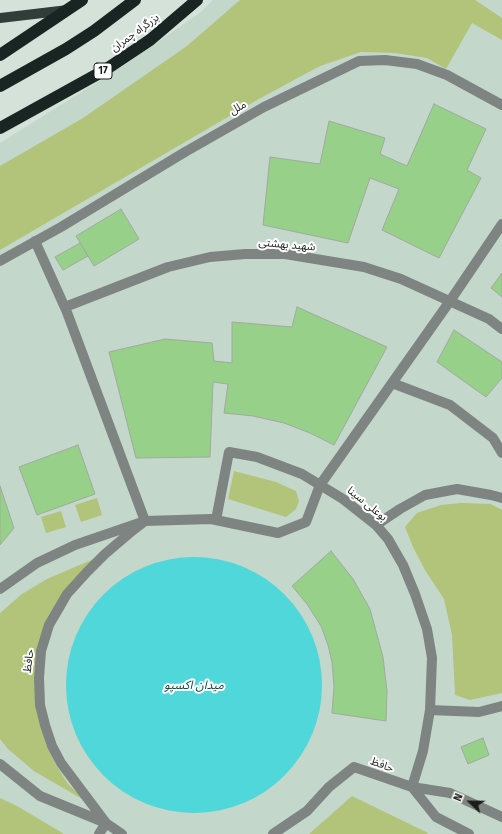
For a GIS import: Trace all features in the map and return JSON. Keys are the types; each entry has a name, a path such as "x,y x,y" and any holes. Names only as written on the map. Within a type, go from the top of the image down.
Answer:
{"highway":[{"path":"0,55 68,5 82,0"},
{"path":"0,86 66,49 94,31 135,0"},
{"name":"بزرگراه چمران","path":"0,128 105,70 150,40 197,0"}],"main road":[{"path":"0,18 68,5"}],"lane":[{"name":"ملل","path":"0,262 245,118 359,61 385,60 416,64 447,75 502,105"},
{"path":"0,589 37,563 75,545 145,521 181,519 216,520 278,533 306,522 320,485 450,301 502,224"},
{"path":"35,241 66,308 145,521"},
{"name":"شهید بهشتی","path":"66,308 168,267 210,257 245,254 285,254 364,267 401,279 489,319 502,329"},
{"path":"392,383 450,405 493,438 502,453"},
{"name":"بوعلی سینا","path":"216,520 229,452 257,457 302,474 343,499 376,525 388,539 403,565 416,594 427,628 432,658 430,710 423,751 412,787"},
{"path":"376,525 425,495 457,489 502,498"},
{"name":"حافظ","path":"106,824 61,763 52,746 40,706 39,678 41,651 49,625 66,594 105,554 145,521"},
{"path":"430,710 478,712 502,706"},
{"name":"حافظ","path":"0,764 40,796 106,824 122,834"},
{"name":"حافظ","path":"273,834 307,811 329,787 354,767 412,787 450,793 502,817"},
{"path":"412,787 436,818 469,834"},
{"path":"99,834 106,824"}],"shaded area":[{"path":"213,0 502,0 502,834 0,834 0,143 123,66 201,12"}],"green space":[{"path":"240,0 475,0 502,18 502,40 472,23 446,69 427,58 395,53 361,52 320,66 257,100 0,250 0,166 83,118 187,46"},
{"path":"234,471 276,482 296,491 299,501 296,509 286,517 228,499"},
{"path":"97,498 102,515 81,522 75,505"},
{"path":"461,503 491,504 502,510 502,693 470,700 455,695 452,635 444,599 425,570 405,527 417,513 441,505"},
{"path":"61,511 66,527 46,533 41,517"},
{"path":"96,558 52,611 37,708 46,745 56,765 68,784 89,803 34,771 8,749 0,739 0,613 22,594 47,579"},
{"path":"352,796 428,833 309,834"},
{"path":"0,798 17,806 64,834 0,834"}],"water":[{"name":"میدان اکسپو","path":"194,557 219,559 231,562 265,578 285,594 301,614 317,648 320,660 322,685 320,710 317,722 301,756 285,776 265,792 231,808 219,811 194,813 169,811 157,808 123,792 103,776 87,756 71,722 68,710 66,685 68,660 71,648 87,614 103,594 123,578 157,562 169,559"}],"building":[{"path":"434,104 486,129 467,170 481,178 439,258 382,230 399,189 370,178 348,243 263,225 270,157 320,164 329,121 385,138 380,154 407,166"},
{"path":"121,209 139,239 94,266 76,236"},
{"path":"80,243 88,256 63,270 55,257"},
{"path":"502,273 502,297 491,288"},
{"path":"297,307 387,347 334,445 310,433 284,423 253,416 224,413 228,384 213,382 210,457 136,458 109,352 165,339 212,343 214,361 232,363 232,322 292,327"},
{"path":"454,330 502,362 502,378 486,397 437,362"},
{"path":"78,445 95,494 37,515 19,467"},
{"path":"0,486 14,528 0,545"},
{"path":"331,551 353,579 370,609 383,657 387,691 386,721 332,713 334,686 332,662 328,645 321,626 307,604 292,586"},
{"path":"483,738 489,755 468,764 461,747"}]}
